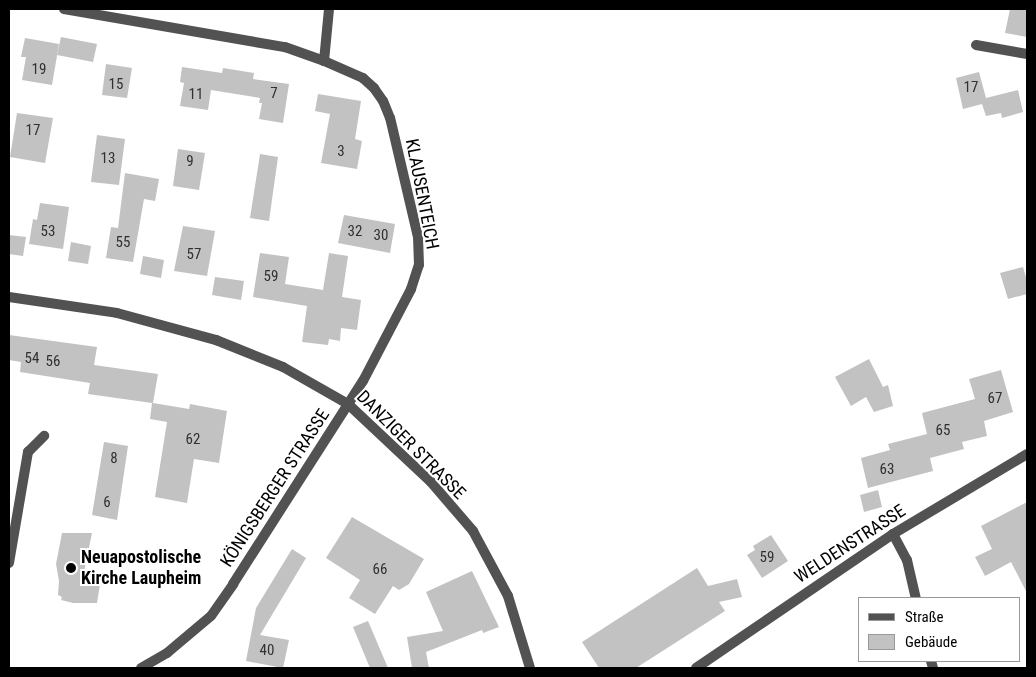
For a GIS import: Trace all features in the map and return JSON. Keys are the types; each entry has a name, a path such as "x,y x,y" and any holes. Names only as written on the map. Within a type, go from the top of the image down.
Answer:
{"street":[{"name":"KLAUSENTEICH","path":"64,9 285,47 363,78 374,88 383,101 390,118 418,237 419,265 412,289 363,381 348,404"},
{"path":"324,61 329,9"},
{"path":"976,45 1027,54"},
{"name":"DANZIGER STRASSE","path":"9,297 117,313 216,340 283,367 348,404 431,482 473,531 508,596 530,668"},
{"name":"KÖNIGSBERGER STRASSE","path":"141,668 167,653 211,616 348,404"},
{"path":"9,563 28,452 44,436"},
{"name":"WELDENSTRASSE","path":"696,668 893,534 1027,454"},
{"path":"893,534 907,560 916,597"}],"building":[{"path":"1010,9 1027,9 1027,37 1005,33"},
{"path":"61,37 97,44 93,62 57,55"},
{"path":"25,38 59,44 52,85 22,80 26,57 21,57"},
{"path":"106,64 132,68 127,98 102,95"},
{"path":"182,67 222,73 223,68 254,73 253,79 289,84 283,123 259,119 262,103 259,103 260,98 211,90 208,110 180,106 184,83 180,82"},
{"path":"979,72 986,98 1018,90 1023,112 1002,118 1001,113 986,116 982,104 963,109 956,78"},
{"path":"318,94 361,101 355,139 362,141 357,169 321,163 330,114 315,111"},
{"path":"17,113 53,118 45,163 10,157"},
{"path":"97,135 125,139 119,185 91,182"},
{"path":"178,149 205,153 199,190 173,186"},
{"path":"260,154 278,157 269,221 250,218"},
{"path":"125,173 159,179 155,201 144,199 133,262 106,258 111,227 118,228"},
{"path":"40,203 69,207 63,249 29,244 33,219 37,220"},
{"path":"344,215 395,224 390,253 338,243"},
{"path":"183,226 215,231 207,276 174,271"},
{"path":"9,235 26,237 23,256 9,254"},
{"path":"71,242 91,246 88,264 68,261"},
{"path":"260,253 289,257 285,284 323,290 329,253 348,256 342,297 361,300 357,330 341,328 340,341 329,339 328,345 302,342 307,306 253,297"},
{"path":"143,256 164,260 161,278 140,274"},
{"path":"1023,267 1027,281 1027,294 1008,299 1000,273"},
{"path":"215,277 244,281 241,300 212,295"},
{"path":"9,335 97,347 94,365 158,374 153,403 189,409 190,404 227,411 219,463 194,459 187,503 155,497 167,422 150,419 152,403 88,394 90,383 20,372 21,362 9,360"},
{"path":"869,359 883,387 888,385 893,406 874,412 866,397 851,406 835,377"},
{"path":"1001,370 1013,412 984,421 987,436 962,442 964,449 930,458 933,471 868,488 861,458 890,450 888,444 927,434 922,413 975,399 969,379"},
{"path":"104,442 128,446 117,520 92,515"},
{"path":"878,490 882,507 864,512 860,495"},
{"path":"1027,502 1027,593 1011,562 985,576 975,557 992,549 981,526"},
{"path":"352,517 424,559 409,584 399,590 393,586 375,614 349,598 360,580 326,558"},
{"name":"Neuapostolische Kirche Laupheim","path":"62,533 92,533 84,572 101,578 97,603 73,603 61,600 62,597 58,595 59,581 56,564"},
{"path":"771,535 788,561 762,578 747,555 755,550 753,546"},
{"path":"292,549 306,558 260,635 289,640 283,668 246,661 256,608"},
{"path":"697,568 708,586 737,579 742,597 719,602 725,611 636,668 599,668 582,642"},
{"path":"472,571 499,627 483,633 482,630 426,652 429,668 412,668 407,637 443,631 426,592"},
{"path":"368,621 388,668 370,668 353,627"}],"place":[{"name":"Neuapostolische Kirche Laupheim","path":"71,568"}]}
